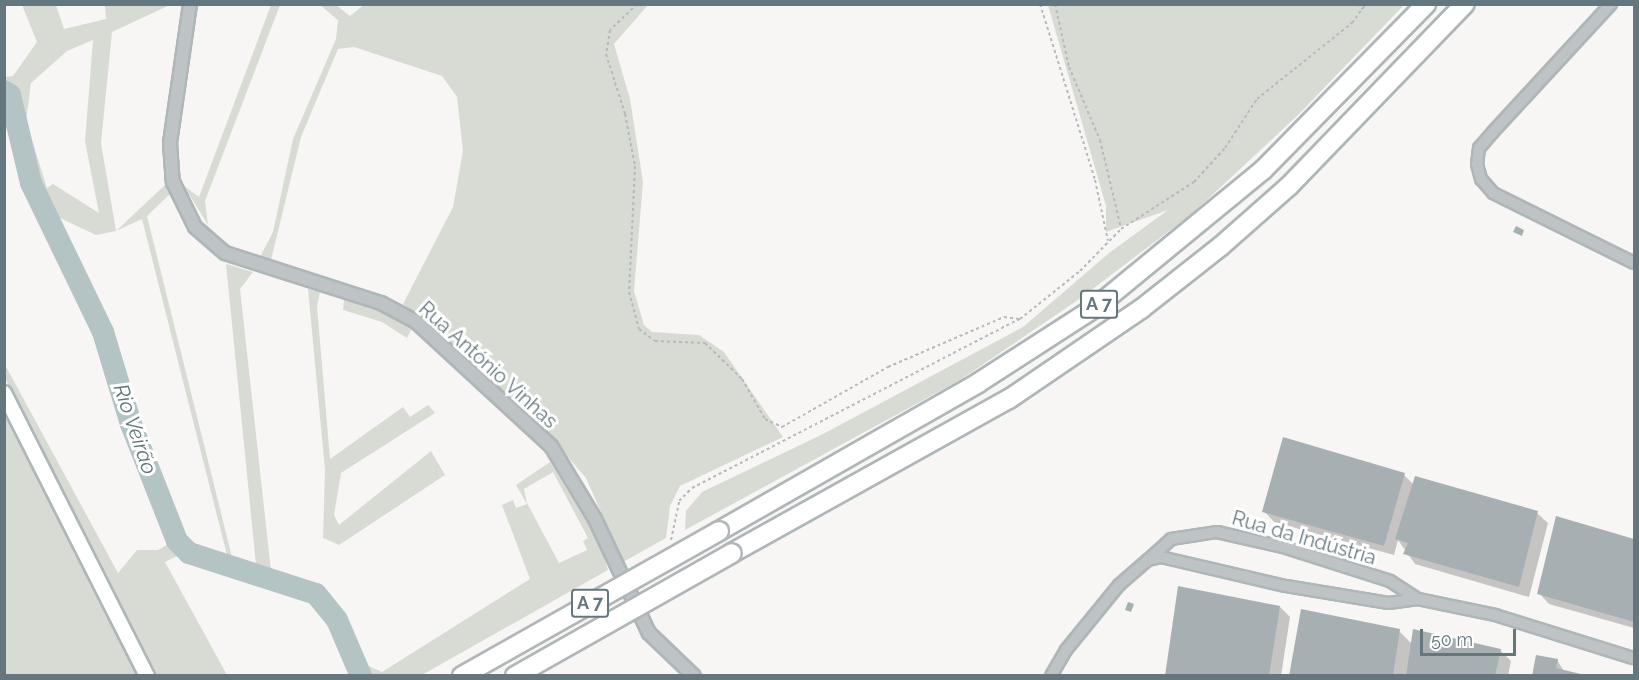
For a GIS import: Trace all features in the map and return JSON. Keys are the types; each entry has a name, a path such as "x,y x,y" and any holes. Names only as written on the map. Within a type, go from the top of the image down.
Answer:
{"highway":[{"name":"A 7","path":"462,675 978,383 1096,307 1255,177 1426,4"},
{"name":"A 7","path":"515,675 1009,399 1141,309 1288,186 1466,4"}],"main road":[{"path":"4,393 147,675"}],"street":[{"name":"Rua António Vinhas","path":"190,4 170,143 173,182 195,226 225,253 381,303 415,321 551,446 595,519 649,633 694,675"},
{"path":"1611,4 1479,148 1477,164 1481,179 1493,193 1518,208 1635,263"},
{"name":"Rua da Indústria","path":"1051,675 1066,650 1119,585 1171,539 1217,532 1283,547 1390,581 1418,599"},
{"name":"Rua da Indústria","path":"1148,560 1170,557 1286,586 1389,603 1418,599 1495,615 1634,658"}],"path":[{"path":"637,4 610,30 606,54 625,114 635,166 629,292 639,329 655,341 705,343 742,379 765,419 782,427 888,367 1004,317 1020,319"},
{"path":"1040,4 1095,180 1109,242"},
{"path":"1055,4 1069,67 1100,140 1121,229"},
{"path":"1357,4 1363,9"},
{"path":"670,544 679,501 692,488 1020,319 1080,271 1121,229 1194,182 1225,148 1257,99 1352,23 1366,4"}],"shaded area":[{"path":"365,4 648,5 614,44 630,99 643,182 634,291 644,325 652,332 699,335 724,352 783,437 680,486 670,506 666,538 623,562 586,478 548,434 443,335 403,304 453,207 463,151 457,97 442,76 354,47 338,49 301,137 271,260 260,257 273,232 293,139 336,39 338,20 320,5 336,5 350,16"},
{"path":"22,5 56,5 64,29 106,19 105,5 170,5 112,32 101,143 116,231 166,184 170,194 147,216 232,557 256,565 226,264 253,272 240,289 271,571 319,589 343,619 362,663 382,672 530,579 502,505 513,500 516,508 527,504 516,485 550,462 600,544 608,570 422,675 352,676 335,627 310,599 177,556 165,562 227,675 156,675 5,378 4,363 118,573 137,550 158,550 172,542 126,426 98,338 28,196 13,134 4,127 5,77 13,76 37,42","holes":["93,40 85,141 99,213 53,184 47,188 26,121 31,83 67,51","60,218 96,235 116,231 142,219 227,555 181,538 138,427 111,336","553,472 588,538 583,541 587,550 559,563 527,503 524,489"]},
{"path":"271,5 280,5 205,201 208,225 184,186 199,197"},
{"path":"1048,5 1404,5 1298,115 1193,213 1078,300 960,380 685,530 686,511 702,492 823,434 1023,327 1109,253 1168,210 1106,232 1106,206"},
{"path":"308,289 320,292 317,306 330,459 403,407 410,417 428,405 435,413 341,473 334,515 339,525 431,451 445,475 339,545 323,538 325,470"},
{"path":"344,299 383,313 412,328 407,338 382,322 343,310"},
{"path":"5,414 136,675 5,675"}],"building":[{"path":"1516,226 1524,230 1522,236 1513,232"},
{"path":"1283,437 1405,473 1384,546 1262,512"},
{"path":"1415,476 1538,511 1519,587 1403,554 1408,543 1395,539"},
{"path":"1556,516 1634,539 1634,622 1537,594"},
{"path":"1178,586 1280,606 1269,676 1165,676"},
{"path":"1128,602 1134,604 1131,612 1125,610"},
{"path":"1301,609 1400,629 1393,676 1289,676"},
{"path":"1413,629 1501,649 1495,676 1406,676"},
{"path":"1536,655 1558,659 1556,668 1589,676 1532,676"}],"waterway":[{"name":"Rio Veirão","path":"4,91 10,95 31,183 103,332 131,424 177,541 189,553 316,594 337,620 361,676"}]}
